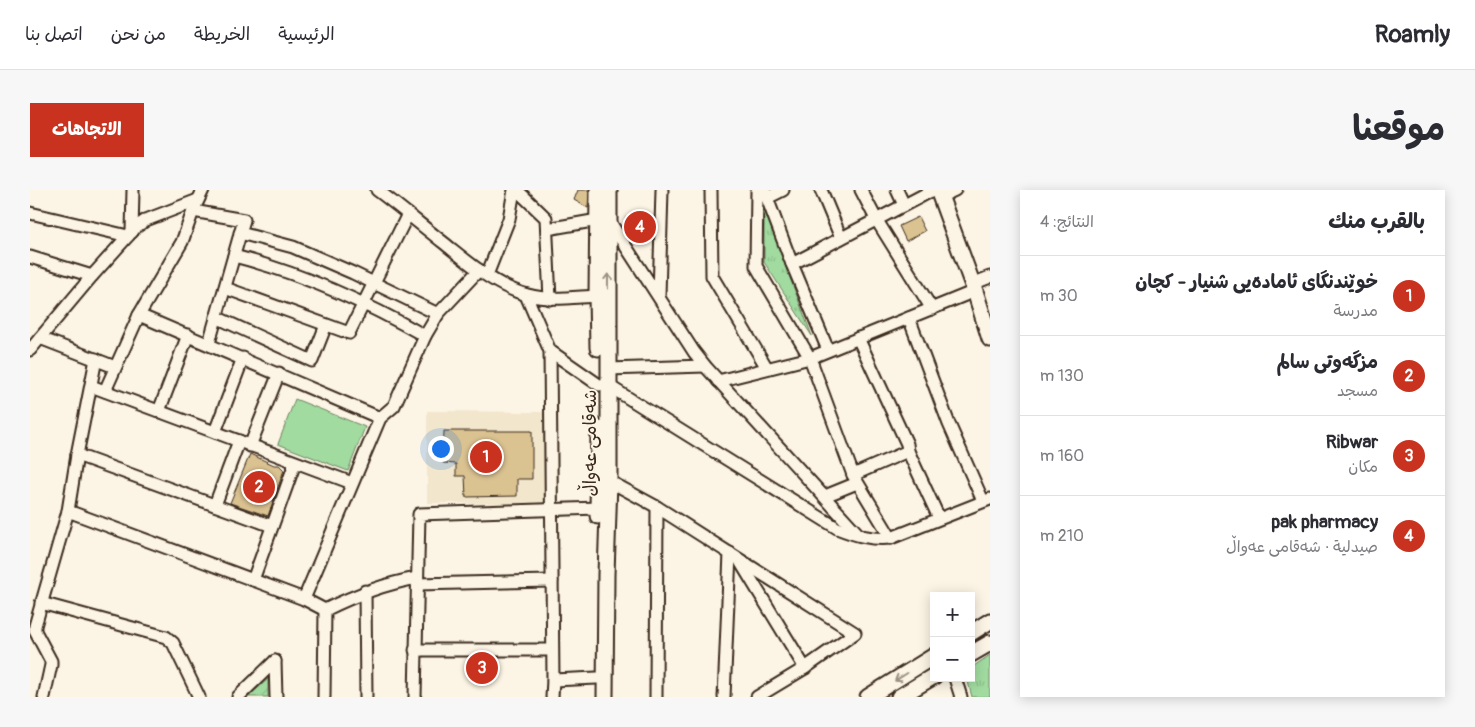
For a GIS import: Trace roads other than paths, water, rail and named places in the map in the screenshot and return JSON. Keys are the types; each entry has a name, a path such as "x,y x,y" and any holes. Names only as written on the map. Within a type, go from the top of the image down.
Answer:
{"main road":[{"name":"شەقامی عەواڵ","path":"597,697 598,508 604,386 608,370 602,192"},
{"path":"937,192 974,288 990,339"},
{"name":"شەقامی عەواڵ","path":"604,221 597,296 609,481 605,697"},
{"path":"975,630 990,621"},
{"path":"975,652 990,643"},
{"path":"868,697 930,658"},
{"path":"899,697 930,678"}],"street":[{"path":"130,234 134,190"},
{"path":"377,190 483,272 503,285 526,295 550,299 597,296"},
{"path":"515,190 546,218 550,299"},
{"path":"304,599 380,418 394,406 425,336 438,314 483,272 509,219 515,190"},
{"path":"659,296 662,190"},
{"path":"711,190 712,276 767,368"},
{"path":"757,190 756,266 810,358 855,479 891,538"},
{"path":"783,190 766,194 792,264 828,350"},
{"path":"821,190 841,238"},
{"path":"861,190 876,219 932,308"},
{"path":"897,190 904,205"},
{"path":"792,264 904,205 937,192 955,190"},
{"path":"105,391 139,315 182,242 198,200"},
{"path":"30,350 130,234 146,220 198,200 244,220 209,343"},
{"path":"30,213 130,234"},
{"path":"225,288 349,333 408,214"},
{"path":"547,229 604,221 659,296 694,352 705,366 825,496 860,537"},
{"path":"240,233 294,247 438,314"},
{"path":"234,256 274,268 382,311 425,336"},
{"path":"30,257 92,276"},
{"path":"718,381 810,358 932,308 974,288 990,276"},
{"path":"526,295 550,351 552,697"},
{"path":"139,315 209,343 380,418"},
{"path":"216,317 312,361 326,325"},
{"path":"550,351 837,528 860,537 891,538 987,500 949,424 909,318"},
{"path":"159,411 188,335"},
{"path":"40,338 115,367"},
{"path":"858,338 939,518"},
{"path":"215,432 243,358"},
{"path":"44,697 51,665 47,651 35,631 35,626 68,511 96,359"},
{"path":"608,370 705,366"},
{"path":"250,446 279,374"},
{"path":"91,386 352,483"},
{"path":"215,506 239,441"},
{"path":"825,496 908,451"},
{"path":"77,455 272,526"},
{"path":"253,580 295,463"},
{"path":"609,481 657,507 855,633 805,668 757,697"},
{"path":"656,697 657,507"},
{"path":"415,697 419,514 552,508 598,508"},
{"path":"68,511 304,599 325,610"},
{"path":"734,556 805,668"},
{"path":"724,697 734,556"},
{"path":"325,610 365,591 400,581 552,581"},
{"path":"365,591 366,697"},
{"path":"42,603 166,637 173,643 199,697"},
{"path":"324,697 325,610"},
{"path":"415,650 552,650"},
{"path":"238,697 275,661 276,697"},
{"path":"553,680 597,678"},
{"path":"956,682 961,697"}],"place":[{"name":"pak pharmacy","path":"640,227"},
{"name":"خوێندنگای ئامادەیی شنیار - کچان","path":"486,457"},
{"name":"مزگەوتی سالم","path":"259,487"},
{"name":"Ribwar","path":"482,668"}]}
